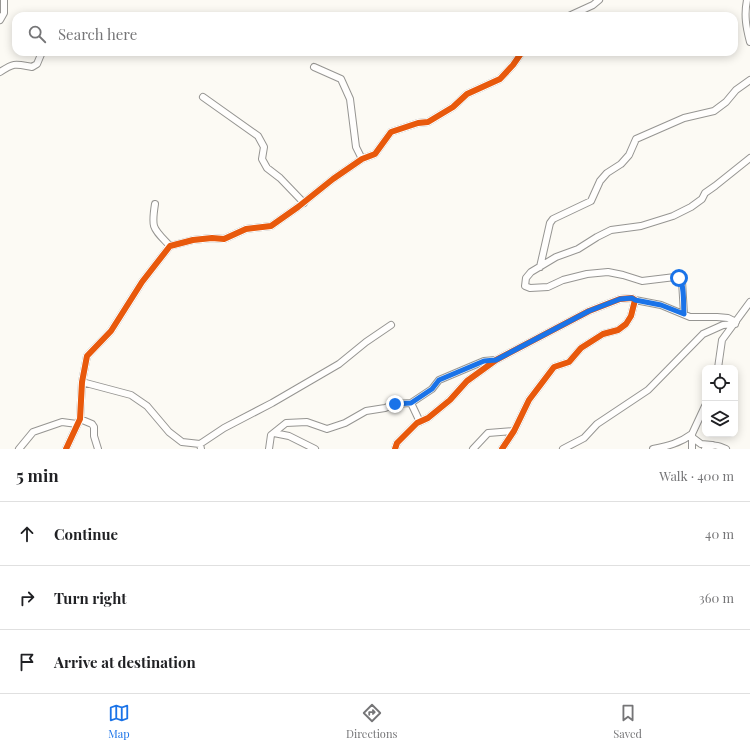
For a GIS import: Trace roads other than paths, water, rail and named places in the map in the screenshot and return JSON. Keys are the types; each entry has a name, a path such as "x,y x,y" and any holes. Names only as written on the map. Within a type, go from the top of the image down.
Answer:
{"street":[{"path":"0,20 4,13 4,0"},
{"path":"578,12 593,5 599,0"},
{"path":"747,0 745,20 750,42"},
{"path":"0,72 12,65 32,67 37,64 40,56"},
{"path":"66,449 78,421 82,382 87,356 111,331 142,282 170,246 193,240 212,238 224,239 246,229 270,226 304,203 362,159 375,154 391,132 418,123 428,122 453,106 468,94 500,79 519,56"},
{"path":"314,67 341,79 350,100 356,147 362,159"},
{"path":"540,267 550,223 553,219 592,201 600,181 607,173 621,164 629,155 636,139 684,118 714,112 726,102 736,90 750,80"},
{"path":"203,97 258,136 264,147 262,159 267,168 280,178 304,203"},
{"path":"684,314 682,281 675,277 642,281 608,272 586,274 563,280 548,287 530,288 525,286 526,278 531,272 556,257 578,250 597,237 611,230 641,226 682,212 697,203 702,199 705,193 750,158"},
{"path":"155,204 152,225 170,246"},
{"path":"394,449 397,443 420,422 428,418 450,400 467,381 496,360 589,311 620,299 632,298 635,300 654,303 690,317 717,316 728,318 736,323"},
{"path":"502,449 514,430 529,400 554,367 569,362 581,348 603,334 618,330 626,324 631,316 635,300"},
{"path":"718,365 722,340 750,302"},
{"path":"563,449 584,438 597,424 648,390 703,334 723,325 736,323"},
{"path":"82,382 131,394 147,406 169,432 182,442 200,446 224,428 272,403 339,364 366,342 391,325"},
{"path":"270,449 271,435 286,423 307,422 326,429 345,423 366,411 385,408 395,404 411,403 432,389 439,380 484,361 496,360"},
{"path":"411,403 420,422"},
{"path":"692,449 692,436 702,413"},
{"path":"19,449 33,432 62,422 78,421 92,424 94,427 94,436 98,449"},
{"path":"473,449 488,433 514,430"},
{"path":"274,433 289,436 315,449"},
{"path":"692,436 701,444 717,445 726,449"},
{"path":"653,449 685,440 692,436"},
{"path":"705,449 712,445"}]}
